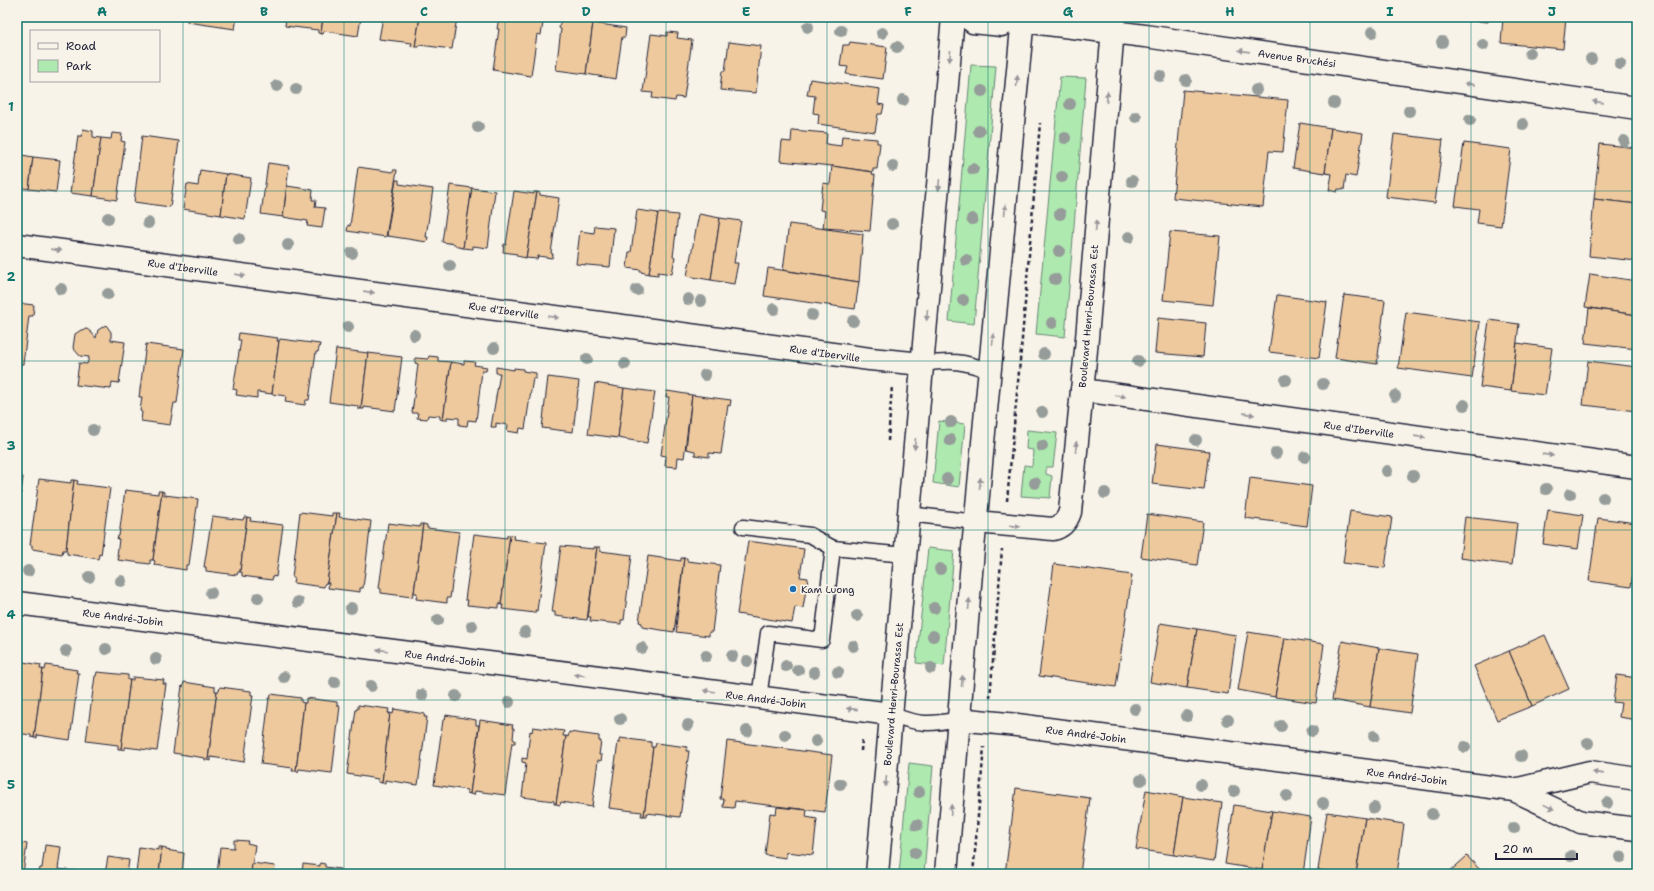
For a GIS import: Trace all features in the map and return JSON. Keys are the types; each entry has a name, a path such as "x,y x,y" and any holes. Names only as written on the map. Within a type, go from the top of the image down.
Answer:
{"street":[{"name":"Boulevard Henri-Bourassa Est","path":"877,874 953,17"},
{"name":"Avenue Bruchési","path":"1023,19 1113,24 1637,108"},
{"path":"946,874 958,719 1023,19"},
{"name":"Boulevard Henri-Bourassa Est","path":"976,522 1048,530 1058,528 1066,522 1070,512 1082,390 1113,24"},
{"name":"Rue d'Iberville","path":"17,245 870,359 923,364"},
{"name":"Rue d'Iberville","path":"1082,390 1637,467"},
{"name":"Rue André-Jobin","path":"17,603 891,714"},
{"name":"Rue André-Jobin","path":"958,719 1033,727 1514,790 1581,822 1637,829"},
{"name":"Rue André-Jobin","path":"1514,790 1590,772 1637,779"}],"lane":[{"name":"Avenue Bruchési","path":"960,17 972,26 1002,29 1023,19"},
{"name":"Rue d'Iberville","path":"923,364 946,361 969,363 990,371"},
{"name":"Boulevard Henri-Bourassa Est","path":"909,514 976,522"},
{"path":"743,527 810,535 833,548 905,555"},
{"path":"759,698 768,633 822,640 833,548"},
{"name":"Rue André-Jobin","path":"891,714 910,722 938,724 958,719"}],"path":[{"path":"1007,499 1040,123"},
{"path":"991,689 1002,551"},
{"path":"974,874 983,756"}],"green space":[{"path":"971,65 996,66 974,324 949,321"},
{"path":"1060,77 1086,78 1065,337 1036,334"},
{"path":"939,421 965,424 959,487 933,483"},
{"path":"1027,430 1057,433 1053,467 1046,467 1046,474 1052,476 1050,498 1021,496 1024,465 1032,466 1033,450 1026,449"},
{"path":"928,548 954,551 944,666 916,663"},
{"path":"909,763 933,766 924,874 899,874"}],"building":[{"path":"188,17 237,17 235,29 187,22"},
{"path":"286,17 323,17 321,34 318,33 318,30 285,26"},
{"path":"323,17 361,17 358,36 324,31 323,34 321,34"},
{"path":"383,17 420,17 415,47 411,46 412,43 379,39"},
{"path":"420,17 457,17 452,49 419,45 418,47 415,47"},
{"path":"499,17 544,17 541,35 537,34 531,76 493,70 499,29 497,29"},
{"path":"1488,17 1488,22 1451,18"},
{"path":"1503,17 1566,17 1563,49 1501,43"},
{"path":"561,19 593,23 586,74 556,70"},
{"path":"593,23 626,28 625,37 622,37 616,79 586,74"},
{"path":"667,32 678,33 677,38 692,40 684,98 676,97 675,101 652,98 653,93 643,92 651,34 667,36"},
{"path":"729,42 761,46 756,93 720,90 722,71 725,71"},
{"path":"850,42 887,47 883,79 846,74 848,67 840,66 843,45 849,45"},
{"path":"810,79 880,89 878,104 884,105 882,114 878,114 875,132 818,124 819,114 813,113 815,96 807,95"},
{"path":"1183,90 1288,100 1283,152 1269,151 1263,207 1173,198"},
{"path":"1300,123 1331,128 1325,173 1293,168"},
{"path":"1331,128 1363,133 1356,177 1346,175 1344,190 1338,189 1337,192 1329,190 1332,174 1325,173"},
{"path":"83,129 93,131 93,137 101,138 93,196 70,193 78,136 82,136"},
{"path":"792,130 827,133 826,144 841,146 842,136 877,139 877,143 880,143 877,169 873,169 873,172 780,161 782,141 791,142"},
{"path":"112,133 122,134 121,141 125,142 117,200 93,196 101,138 111,139"},
{"path":"1394,134 1443,140 1435,203 1386,197"},
{"path":"142,136 179,141 170,207 134,202"},
{"path":"1464,143 1511,149 1501,226 1477,223 1479,209 1455,206"},
{"path":"1600,144 1637,148 1637,204 1594,199"},
{"path":"17,154 33,157 29,189 17,187"},
{"path":"33,157 60,160 56,192 29,189"},
{"path":"268,163 289,166 283,217 261,214"},
{"path":"832,166 873,172 872,174 875,175 870,231 823,228 825,211 820,210 823,183 830,184"},
{"path":"358,167 393,172 393,170 397,170 386,237 347,231 348,225 350,226"},
{"path":"200,170 226,174 221,215 183,209 187,184 198,186"},
{"path":"226,174 251,178 245,219 221,215"},
{"path":"396,180 399,180 399,184 433,189 426,237 428,237 427,242 387,235"},
{"path":"450,185 472,188 463,248 455,246 455,244 442,242"},
{"path":"287,186 313,190 312,200 316,200 315,207 325,208 322,228 307,226 308,221 283,217"},
{"path":"472,188 495,191 488,248 473,246 473,249 463,248"},
{"path":"514,191 534,194 534,192 537,192 526,258 517,256 517,254 503,252 504,244 506,245"},
{"path":"537,192 540,193 540,195 559,198 551,253 553,254 552,258 538,256 537,259 526,258"},
{"path":"1594,199 1637,204 1637,261 1589,256"},
{"path":"637,210 658,213 649,274 641,272 641,270 627,268 629,252 631,252"},
{"path":"658,213 678,215 673,257 675,257 672,274 658,272 658,275 649,274"},
{"path":"699,214 720,218 711,280 687,276"},
{"path":"720,218 741,221 734,263 738,263 734,284 711,280"},
{"path":"789,224 863,234 859,282 783,270"},
{"path":"595,226 614,228 610,267 576,264 580,231 594,233"},
{"path":"1170,232 1220,236 1213,305 1163,300"},
{"path":"768,268 859,282 855,309 764,296"},
{"path":"1590,274 1637,281 1637,315 1585,307"},
{"path":"1277,295 1327,302 1319,358 1269,352"},
{"path":"1344,295 1385,300 1377,364 1335,358"},
{"path":"17,303 34,305 33,316 29,316 23,364 20,364 20,369 17,368"},
{"path":"1589,308 1637,315 1637,349 1585,343"},
{"path":"1406,312 1480,322 1472,378 1398,368"},
{"path":"1158,318 1206,323 1203,357 1155,353"},
{"path":"1489,320 1519,324 1511,391 1480,387"},
{"path":"106,325 111,332 111,340 125,342 119,383 112,382 111,389 76,385 79,363 87,364 89,357 80,356 73,348 75,334 81,330 87,329 96,338 98,330"},
{"path":"239,333 278,338 277,341 279,341 272,394 257,392 257,398 236,395 237,390 233,389 241,340 238,340"},
{"path":"280,339 320,344 318,352 316,352 309,400 306,400 305,405 285,402 286,396 272,394"},
{"path":"1517,343 1552,348 1545,395 1511,391"},
{"path":"146,344 184,349 177,403 174,403 170,425 141,421 142,412 140,411 142,397 139,397"},
{"path":"336,349 368,353 361,409 358,409 358,406 329,402"},
{"path":"368,353 402,357 395,411 364,407 364,409 361,409"},
{"path":"429,356 438,357 438,361 451,362 443,420 440,419 440,416 428,415 427,419 417,418 418,413 412,413 418,364 415,363 415,358 428,359"},
{"path":"464,361 475,362 474,365 487,367 486,371 482,371 476,421 468,420 467,426 459,425 459,418 447,417 447,420 443,420 451,362 464,364"},
{"path":"1588,361 1637,367 1637,411 1583,405"},
{"path":"496,367 514,370 514,368 523,369 523,371 536,373 536,379 533,378 525,429 520,428 519,433 507,431 508,425 496,423 496,427 491,427 500,373 496,373"},
{"path":"548,377 579,381 573,432 542,428"},
{"path":"595,383 624,388 618,438 588,434"},
{"path":"624,388 655,392 647,443 618,438"},
{"path":"667,391 692,395 684,458 678,457 677,467 665,466 666,456 661,455 669,397 666,397"},
{"path":"692,395 731,400 730,406 728,405 721,454 709,453 709,457 695,455 695,451 686,449"},
{"path":"1157,444 1209,451 1204,490 1152,484"},
{"path":"17,476 23,477 17,527"},
{"path":"1250,478 1312,486 1307,526 1245,518"},
{"path":"39,479 71,483 71,480 74,480 66,550 63,550 62,554 32,549 32,545 30,545"},
{"path":"74,480 78,481 77,484 110,488 101,555 99,554 98,559 67,554 66,550"},
{"path":"125,490 158,494 158,491 162,491 153,560 150,560 150,564 118,560 119,539 117,539 119,536"},
{"path":"162,491 164,492 164,495 198,499 189,565 186,565 186,570 154,565 155,561 153,560"},
{"path":"1548,510 1583,515 1578,549 1543,544"},
{"path":"1350,511 1392,517 1385,568 1343,563"},
{"path":"300,512 332,516 332,513 337,513 327,583 325,583 324,587 293,583 294,578 292,578"},
{"path":"337,513 340,513 339,517 371,521 363,588 360,588 360,592 328,588 329,583 327,583"},
{"path":"1147,514 1203,522 1197,565 1141,557"},
{"path":"212,516 243,520 244,517 247,517 240,572 238,572 237,575 206,571 206,567 204,567"},
{"path":"247,517 251,518 250,521 283,525 276,577 273,576 272,580 242,576 242,572 240,572"},
{"path":"1465,517 1517,523 1512,565 1460,558"},
{"path":"1598,518 1637,523 1637,541 1631,587 1589,581"},
{"path":"388,523 420,527 420,524 423,524 414,593 412,597 381,593 381,589 379,588"},
{"path":"423,524 427,525 427,528 459,532 450,598 447,598 447,603 416,599 417,593 414,593"},
{"path":"474,534 507,538 507,535 510,535 501,605 499,604 499,608 467,605 468,600 465,600"},
{"path":"510,535 514,536 513,539 546,543 537,611 535,610 535,613 502,609 503,605 501,605"},
{"path":"748,541 804,549 800,577 808,578 803,608 795,607 792,623 737,614"},
{"path":"561,546 594,549 594,547 597,547 587,620 555,616 555,612 552,612"},
{"path":"597,547 600,547 600,551 632,555 624,620 621,620 621,624 590,621 591,617 588,617"},
{"path":"648,556 681,561 681,558 684,558 674,632 642,627 642,623 639,622"},
{"path":"684,558 687,558 687,561 720,565 712,632 709,632 709,636 676,632"},
{"path":"1054,564 1132,575 1116,687 1039,676"},
{"path":"1160,623 1197,629 1187,688 1150,682"},
{"path":"1197,629 1236,635 1228,694 1187,688"},
{"path":"1248,632 1285,638 1275,697 1238,690"},
{"path":"1545,635 1569,689 1532,706 1509,651"},
{"path":"1285,638 1324,644 1316,703 1275,697"},
{"path":"1342,641 1379,648 1370,707 1332,700"},
{"path":"1379,648 1418,654 1410,713 1370,707"},
{"path":"1509,651 1532,706 1497,720 1474,666"},
{"path":"17,661 41,665 40,669 43,669 34,738 31,737 31,735 17,733"},
{"path":"46,665 77,670 76,673 79,673 70,740 37,735 37,738 34,738 43,669 45,670"},
{"path":"97,672 128,675 128,680 130,680 121,749 118,749 118,745 86,741 95,676"},
{"path":"1617,675 1637,678 1637,720 1619,717 1621,703 1613,702"},
{"path":"133,677 164,680 163,684 166,684 157,751 125,747 125,750 121,749 130,680 133,680"},
{"path":"184,682 215,687 215,691 217,691 208,760 205,760 205,758 173,753 182,686 183,687"},
{"path":"220,687 251,691 251,695 253,695 244,762 211,757 211,761 208,760 217,691 219,691"},
{"path":"271,694 301,698 301,702 304,703 296,771 292,771 293,768 261,764 269,698 270,699"},
{"path":"306,698 337,702 337,706 340,706 332,773 299,769 298,772 296,771 304,703 306,703"},
{"path":"358,705 389,709 388,713 390,713 382,783 378,782 378,779 347,774 356,709 358,709"},
{"path":"394,709 425,714 424,717 427,717 418,785 385,780 385,783 382,783 390,713 393,714"},
{"path":"446,715 476,720 476,725 479,725 470,794 467,793 467,790 434,785 443,720 445,720"},
{"path":"480,720 513,725 512,728 514,728 513,739 515,740 515,743 512,743 505,795 475,791 474,795 470,794"},
{"path":"533,727 564,731 563,736 566,736 556,804 554,804 554,801 522,797 526,763 522,762 522,758 527,759 530,731 532,732"},
{"path":"569,732 599,736 599,741 601,741 599,755 602,755 601,761 598,760 592,807 561,802 560,805 556,804 566,736 568,737"},
{"path":"620,738 651,742 651,747 653,747 644,816 641,816 642,812 609,808 618,742 620,743"},
{"path":"727,741 832,755 825,812 735,801 734,808 723,807 724,799 720,799"},
{"path":"656,743 687,747 686,751 689,751 680,817 647,813 647,816 644,816 653,747 655,747"},
{"path":"1016,788 1090,798 1080,874 1005,874"},
{"path":"1146,790 1183,797 1174,855 1136,849"},
{"path":"1183,797 1222,803 1214,861 1174,855"},
{"path":"1234,805 1272,811 1262,870 1225,864"},
{"path":"777,807 807,810 806,817 817,819 813,855 786,852 786,858 765,855 770,813 776,814"},
{"path":"1272,811 1311,817 1303,874 1290,874 1262,870"},
{"path":"1327,812 1365,818 1356,874 1341,874 1318,870"},
{"path":"1365,818 1404,824 1397,874 1356,874"},
{"path":"234,840 248,841 247,843 255,845 251,874 217,874 220,847 234,848"},
{"path":"17,842 27,844 23,874 17,874"},
{"path":"45,845 61,847 58,869 65,870 64,874 41,874 41,872 39,872 40,868 42,868"},
{"path":"139,847 158,850 158,847 162,847 159,874 136,874"},
{"path":"162,847 166,848 166,850 184,853 182,874 159,874"},
{"path":"1467,856 1484,874 1447,874"},
{"path":"108,857 129,860 127,874 105,874"},
{"path":"252,863 275,866 274,874 251,874"},
{"path":"320,863 325,864 325,867 340,869 340,874 302,874 303,864 320,866"},
{"path":"65,870 92,873 92,874 64,874"}],"place":[{"name":"Kam Luong","path":"793,589"}]}
